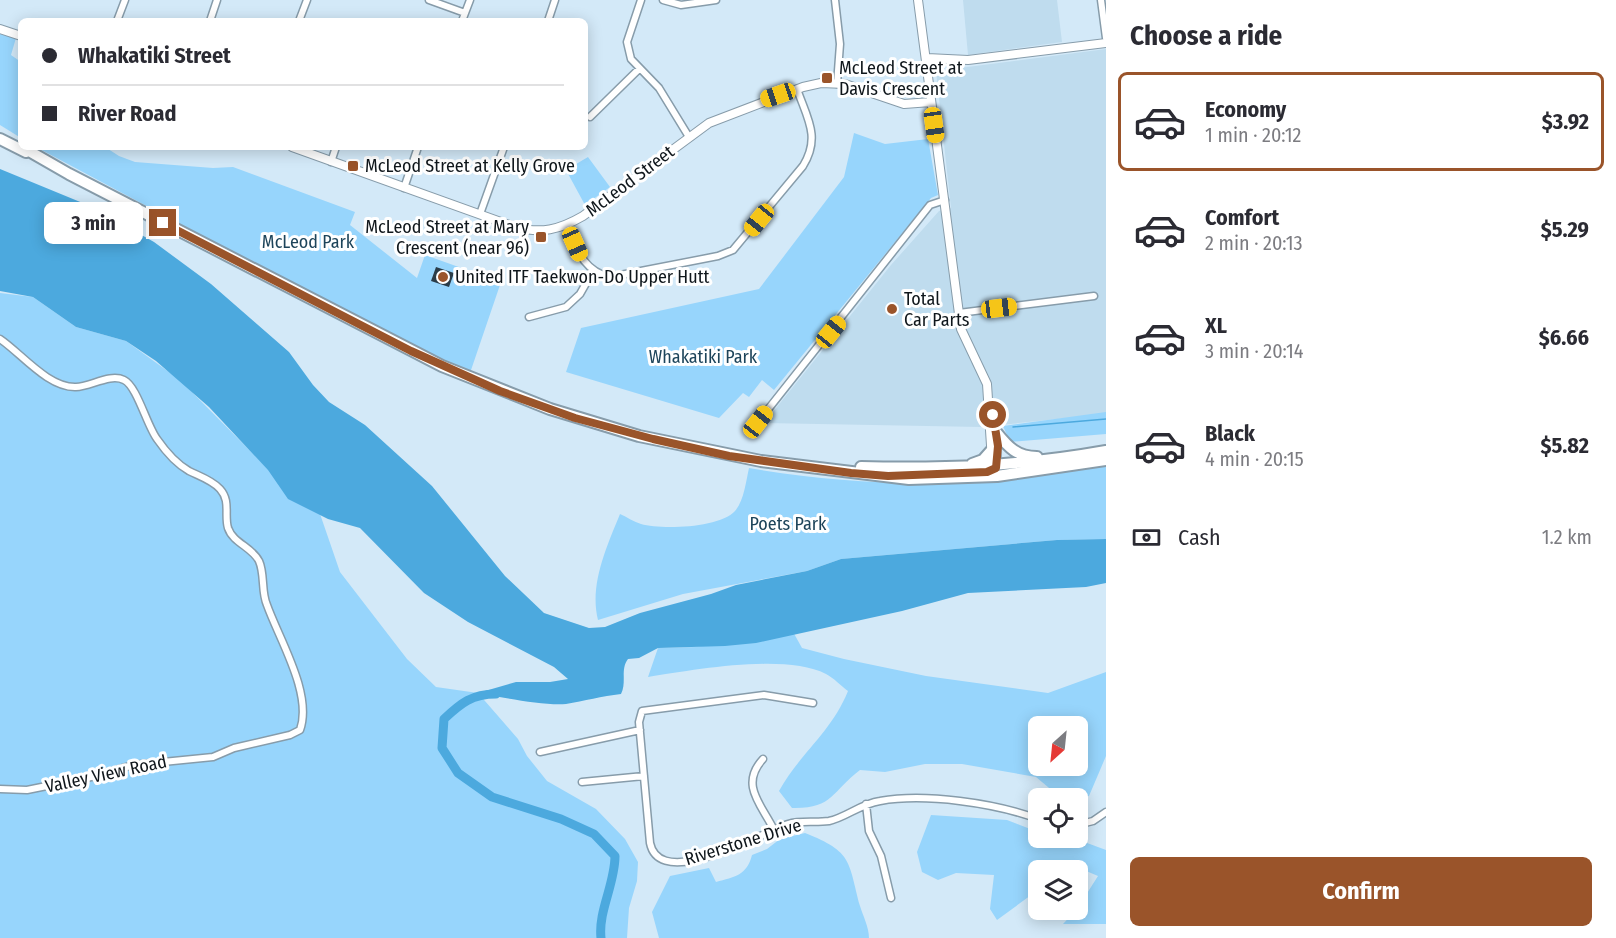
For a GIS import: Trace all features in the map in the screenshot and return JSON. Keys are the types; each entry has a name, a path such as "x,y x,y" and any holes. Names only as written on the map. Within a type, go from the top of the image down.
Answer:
{"highway":[{"path":"0,134 18,145"},
{"path":"0,139 18,148"},
{"path":"22,150 381,336 500,391 575,418 658,440 751,459 909,478 997,476 1106,458"},
{"path":"26,150 59,169"},
{"path":"996,432 1013,450 1031,457 1106,450"},
{"path":"822,468 997,466 1106,450"},
{"path":"912,468 978,463 991,451"},
{"path":"888,476 987,472 997,466 1009,470 1106,458"}],"street":[{"path":"118,18 125,0"},
{"path":"211,18 217,0"},
{"path":"300,18 307,0"},
{"path":"429,0 465,13"},
{"path":"463,18 470,0"},
{"path":"549,18 555,0"},
{"path":"641,0 627,42 631,59 659,88 689,137"},
{"path":"663,0 681,5 716,0"},
{"path":"835,0 840,45 837,84"},
{"path":"918,0 959,313 964,338 984,372 996,432 997,466"},
{"path":"1101,0 1106,38"},
{"path":"0,29 18,35"},
{"path":"927,58 968,60 1106,43"},
{"path":"590,117 639,69"},
{"name":"McLeod Street","path":"300,150 529,231 550,231 567,226 689,137 719,118 797,89 821,83 837,84 863,89 904,104 931,102"},
{"path":"567,226 581,258 593,272 610,277 718,256 737,247 803,166 811,152 812,132 797,89"},
{"path":"331,162 335,150"},
{"path":"404,188 417,150"},
{"path":"480,214 503,150"},
{"path":"758,422 930,205 945,200"},
{"path":"529,317 566,307 579,294 593,272"},
{"path":"959,313 1094,296"},
{"name":"Valley View Road","path":"0,339 45,375 66,386 75,387 111,380 124,380 130,385 147,423 164,449 186,469 220,489 226,503 229,530 234,538 255,554 260,563 266,603 298,684 304,711 300,730 290,735 234,748 213,757 133,765 96,776 27,790 0,789"},
{"path":"989,398 992,460 997,466"},
{"path":"540,752 640,730 639,718 642,711 662,707 769,694 813,703"},
{"name":"Riverstone Drive","path":"640,730 651,848 664,862 676,863 705,857 795,823 835,819 866,804 903,799 997,806 1028,816"},
{"path":"763,759 752,778 752,790 774,830"},
{"path":"582,782 644,777"},
{"path":"866,804 869,831 881,856 891,898"},
{"path":"1088,822 1106,812"}],"shaded area":[{"path":"963,0 1057,0 1062,42 968,55"},
{"path":"1106,49 1106,414 981,427 764,423 891,265 939,211 951,208 936,71"},
{"path":"0,169 90,206 154,242 211,284 289,352 313,385 329,402 365,425 432,486 505,576 544,613 589,628 605,627 640,613 736,585 807,571 841,559 1057,540 1106,539 1106,583 1086,587 968,593 902,611 756,643 658,648 639,658 628,659 624,667 624,685 621,694 566,704 534,702 478,693 516,682 550,682 568,679 554,667 468,622 424,593 360,528 328,519 288,499 268,470 209,407 156,361 126,341 76,327 33,297 0,291"}],"green space":[{"path":"0,34 16,38 11,55 18,60 18,136 0,125"},
{"name":"Whakatiki Park","path":"854,133 885,144 928,139 938,195 931,198 774,390 762,380 749,397 743,393 719,418 566,372 581,328 759,289 844,177"},
{"name":"McLeod Park","path":"42,150 110,150 135,162 213,168 233,167 355,212 350,225 417,278 425,255 501,282 470,373 319,298"},
{"path":"588,157 610,187 585,205 566,170"},
{"path":"0,293 33,297 76,327 126,341 180,380 288,489 319,511 340,572 407,659 436,687 478,693 518,739 527,756 547,781 596,809 625,839 638,862 637,881 629,908 627,938 0,938"},
{"path":"1106,412 1106,434 1010,442 1003,426"},
{"name":"Poets Park","path":"1106,464 1106,539 1057,540 841,559 807,571 683,594 598,620 596,593 598,580 605,552 620,514 641,524 662,527 690,526 717,521 727,517 738,507 749,468 838,479 928,483 1017,478"},
{"path":"792,630 802,648 844,659 926,676 1048,693 1106,672 1106,756 1089,796 1088,788 1049,788 1036,777 1030,776 1088,776 1088,716 1028,716 1028,776 962,764 925,764 885,772 860,770 824,802 806,808 792,808 779,791 796,765 833,719 848,691 826,674 787,665 739,665 648,677 658,648 696,647"},
{"path":"931,815 1007,820 1028,828 1028,848 1088,848 1088,843 1106,850 1106,924 1063,924 1067,920 1088,920 1088,892 1098,876 1088,872 1088,860 1028,860 1028,897 997,920 990,909 994,875 956,873 938,880 922,872 917,852"},
{"path":"805,833 832,846 846,860 869,938 659,938 652,912 670,876 709,868 716,882 729,878 739,874 747,867 752,855 767,849 780,839"}],"building":[{"name":"United ITF Taekwon-Do Upper Hutt","path":"436,267 454,273 449,287 431,281"}],"waterway":[{"path":"1013,427 1106,419"},
{"path":"496,694 473,698 456,708 444,719 442,748 458,773 492,797 561,819 594,834 615,856 602,918 601,938"}],"place":[{"name":"McLeod Street at Davis Crescent","path":"827,78"},
{"name":"McLeod Street at Kelly Grove","path":"353,166"},
{"name":"McLeod Street at Mary Crescent (near 96)","path":"541,237"},
{"name":"United ITF Taekwon-Do Upper Hutt","path":"443,277"},
{"name":"Total Car Parts","path":"892,309"}],"route":[{"path":"163,223 442,366 500,391 575,418 668,443 729,456 851,473 888,476 987,472 996,468 999,460 993,415"}]}
